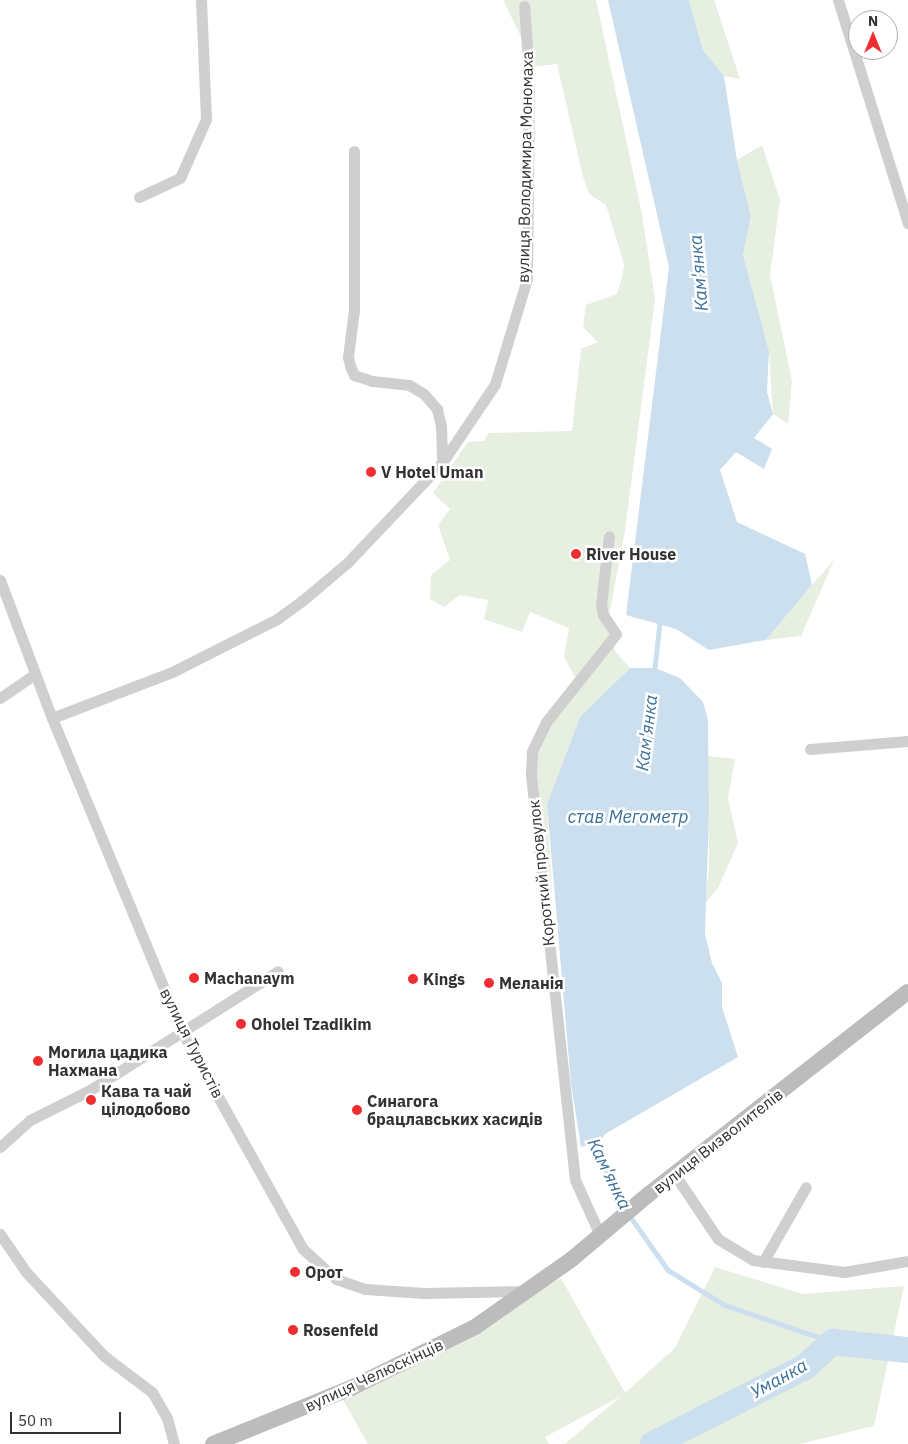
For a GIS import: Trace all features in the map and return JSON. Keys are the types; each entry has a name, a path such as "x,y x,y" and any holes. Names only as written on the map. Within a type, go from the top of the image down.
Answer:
{"main road":[{"name":"вулиця Визволителів","path":"528,1292 908,992"},
{"name":"вулиця Челюскінців","path":"212,1444 360,1384 475,1327 528,1292"}],"street":[{"path":"139,197 180,178 206,119 202,0"},
{"path":"838,0 908,223"},
{"name":"вулиця Володимира Мономаха","path":"52,718 172,672 277,619 347,563 442,463 495,384 527,279 529,75 524,6"},
{"path":"354,151 354,310 348,357 350,366 354,375 372,381 409,384 424,394 437,409 441,427 442,463"},
{"name":"Короткий провулок","path":"606,1231 575,1180 530,774 532,751 546,722 616,634 603,615 601,604 609,536"},
{"name":"вулиця Туристів","path":"0,580 52,718 181,1030 302,1249 336,1279 366,1288 424,1293 528,1292"},
{"path":"0,698 35,674"},
{"path":"810,749 908,741"},
{"path":"0,1148 30,1120 90,1090 181,1030 278,971"},
{"path":"675,1175 718,1239 735,1251 763,1262 844,1272 908,1261"},
{"path":"763,1262 806,1187"},
{"path":"0,1234 26,1272 104,1356 152,1392 167,1418 174,1444"}],"green space":[{"path":"503,0 596,0 642,214 655,299 625,531 608,622 615,651 630,668 580,717 547,804 552,893 542,892 532,751 578,683 564,657 569,628 530,612 522,632 484,619 488,600 460,595 444,607 430,599 431,575 450,560 438,525 450,509 433,493 468,442 484,441 489,433 572,431 581,349 598,342 583,327 586,305 617,294 624,264 606,205 589,194 583,177 557,64 529,67 527,49"},
{"path":"689,0 714,0 740,79 724,76 703,50"},
{"path":"762,145 780,200 770,275 792,381 788,424 773,414 769,351 743,255 751,216 737,160"},
{"path":"834,560 801,636 766,640 812,585"},
{"path":"708,756 735,759 728,798 738,843 718,888 705,903 709,868"},
{"path":"715,1267 803,1294 904,1286 874,1426 800,1444 565,1444 621,1396 545,1437 549,1444 368,1444 342,1398 561,1278 625,1393 675,1348"}],"water":[{"path":"608,0 689,0 703,50 724,76 737,160 751,216 743,255 769,351 767,392 773,414 754,438 772,449 764,469 736,452 720,470 737,522 805,554 812,585 766,640 709,650 676,629 626,615 669,267"},
{"name":"став Мегометр","path":"630,668 655,668 680,678 703,702 708,720 709,813 705,934 712,963 722,983 722,1007 738,1057 605,1134 601,1140 581,1147 571,1084 547,804 580,717"}],"waterway":[{"name":"Кам'янка","path":"654,673 660,619"},
{"name":"Кам'янка","path":"589,1138 625,1209"},
{"name":"Кам'янка","path":"630,1216 668,1270 725,1305 833,1342"},
{"name":"Уманка","path":"653,1444 805,1367 833,1342 908,1350"}],"place":[{"name":"V Hotel Uman","path":"371,472"},
{"name":"River House","path":"576,554"},
{"name":"Machanaym","path":"194,978"},
{"name":"Kings","path":"413,979"},
{"name":"Меланія","path":"489,983"},
{"name":"Oholei Tzadikim","path":"241,1024"},
{"name":"Могила цадика Нахмана","path":"38,1061"},
{"name":"Кава та чай цілодобово","path":"91,1100"},
{"name":"Синагога брацлавських хасидів","path":"357,1110"},
{"name":"Орот","path":"295,1272"},
{"name":"Rosenfeld","path":"293,1330"}]}
